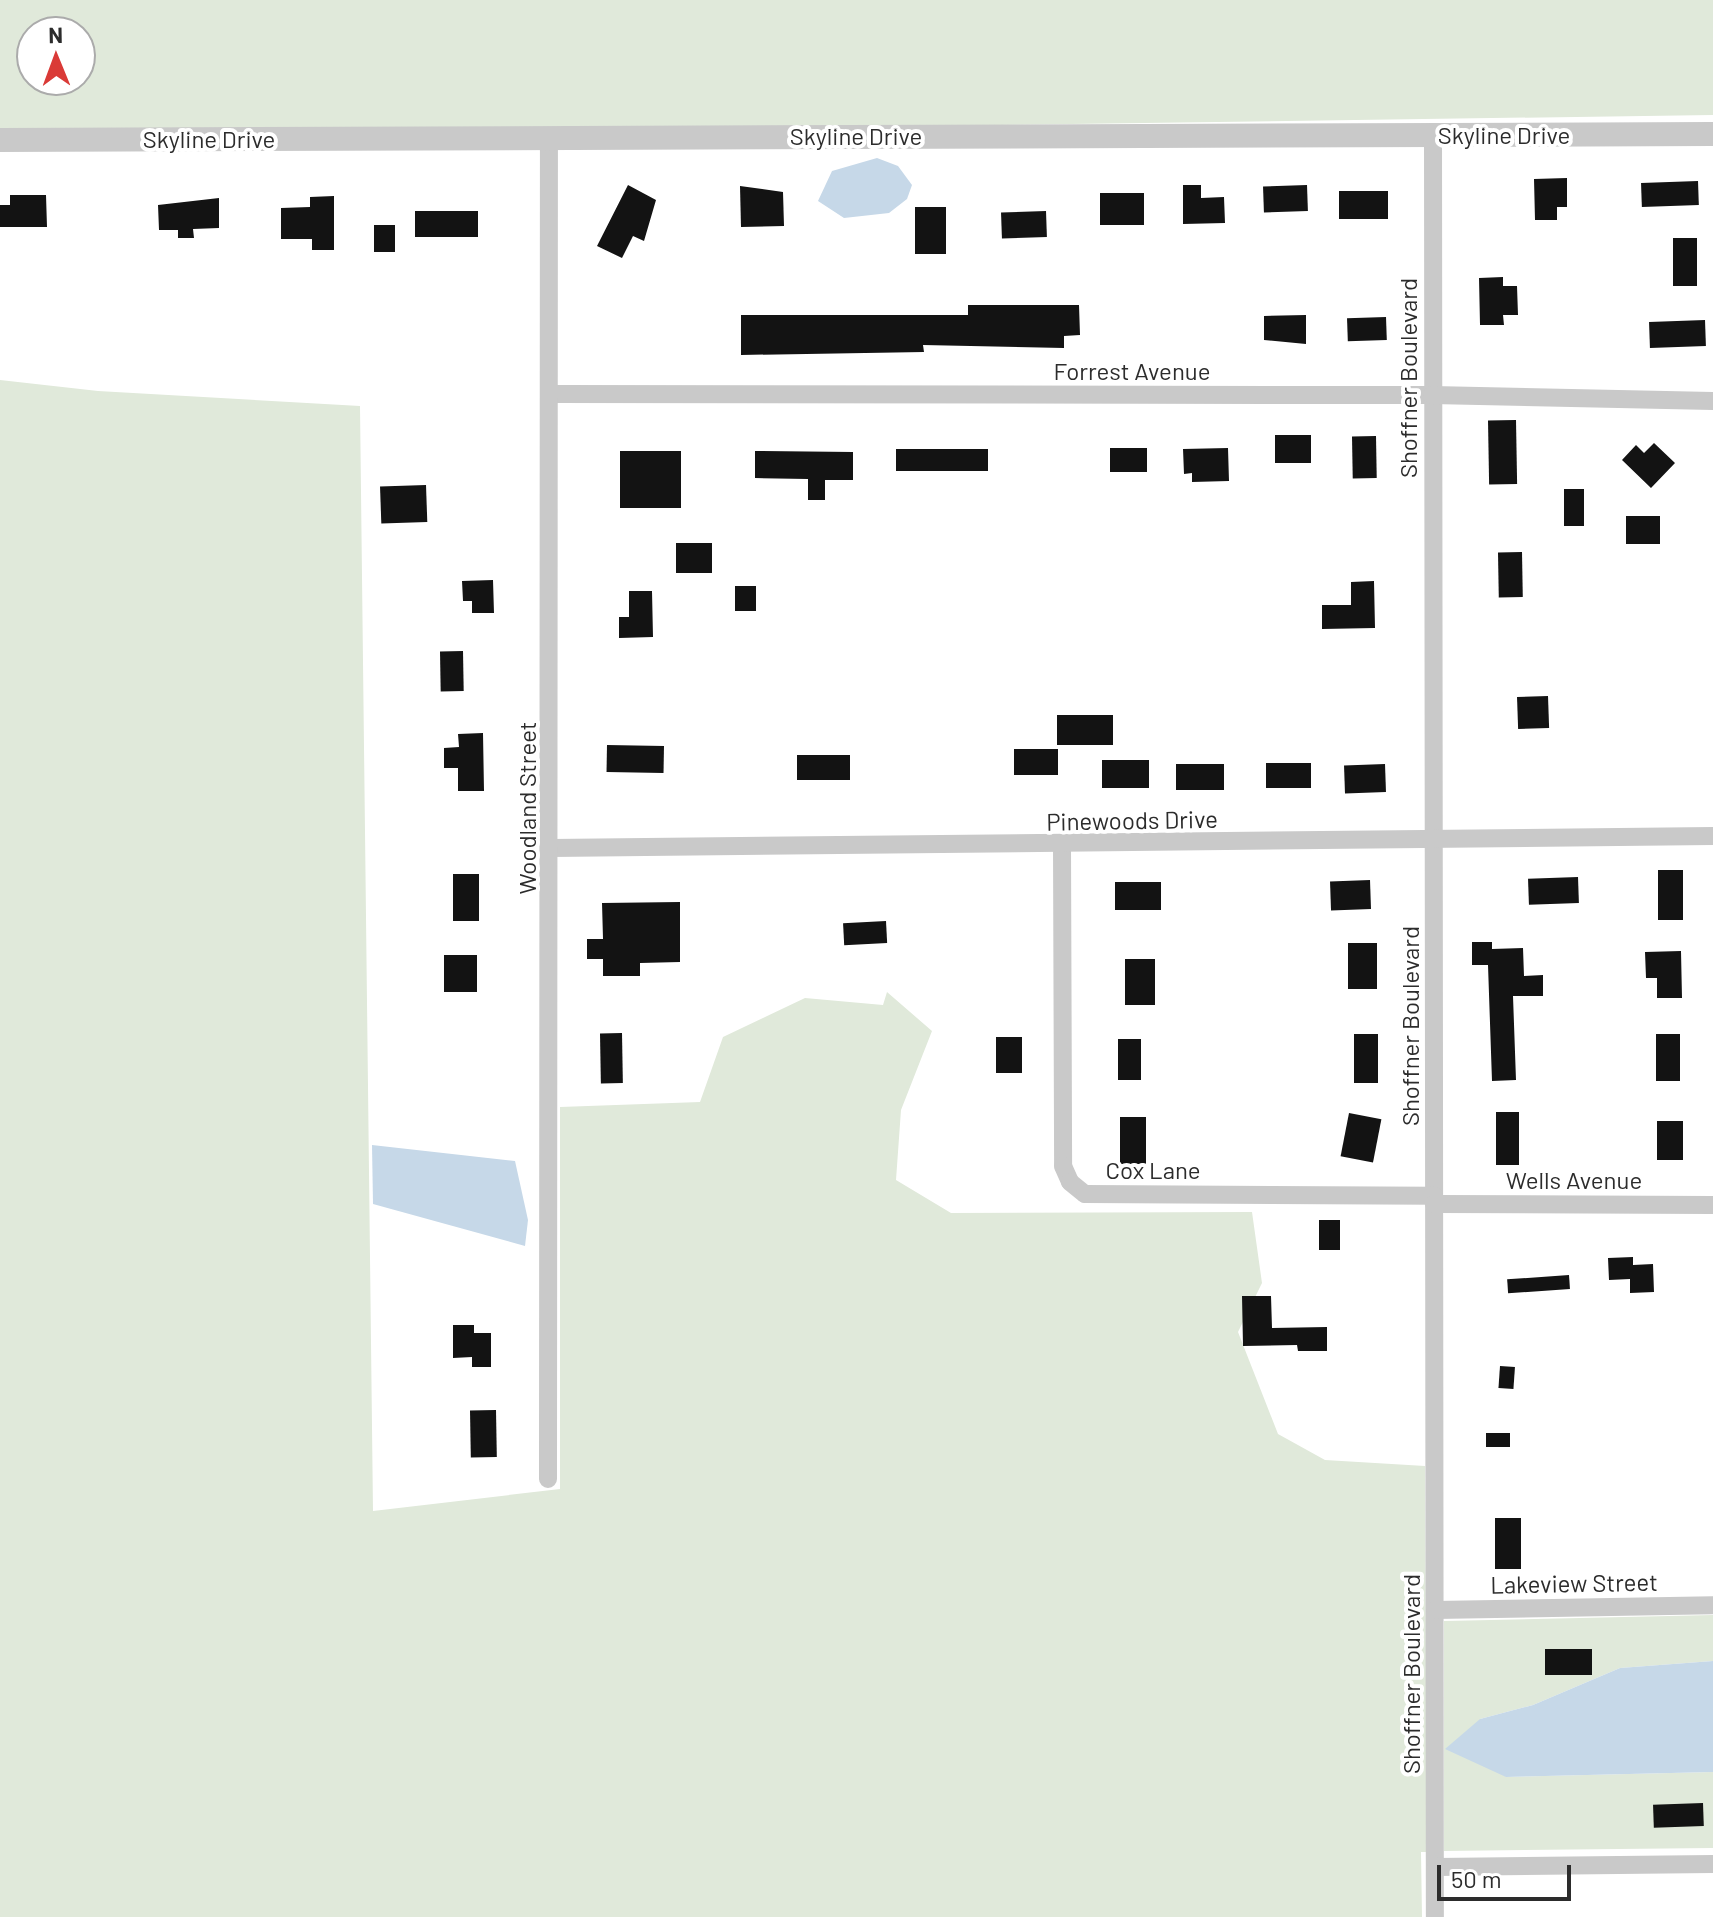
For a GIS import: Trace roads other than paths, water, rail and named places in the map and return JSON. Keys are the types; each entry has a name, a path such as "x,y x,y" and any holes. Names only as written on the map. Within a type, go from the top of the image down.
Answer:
{"street":[{"name":"Skyline Drive","path":"0,140 1713,134"},
{"name":"Shoffner Boulevard","path":"1433,136 1435,1917"},
{"name":"Woodland Street","path":"548,1479 551,848 549,137"},
{"name":"Forrest Avenue","path":"551,394 1432,395 1713,401"},
{"name":"Pinewoods Drive","path":"551,848 1713,836"},
{"name":"Cox Lane","path":"1062,845 1063,1166 1070,1182 1085,1194 1434,1200"},
{"name":"Wells Avenue","path":"1434,1200 1713,1205"},
{"name":"Lakeview Street","path":"1435,1610 1713,1605"},
{"path":"1436,1867 1713,1864"}],"water":[{"path":"877,158 898,166 912,185 907,199 889,213 844,218 818,201 832,171"},
{"path":"372,1145 515,1161 528,1220 525,1246 373,1204"},
{"path":"1713,1661 1713,1772 1506,1777 1445,1749 1480,1719 1533,1705 1620,1668"}]}
